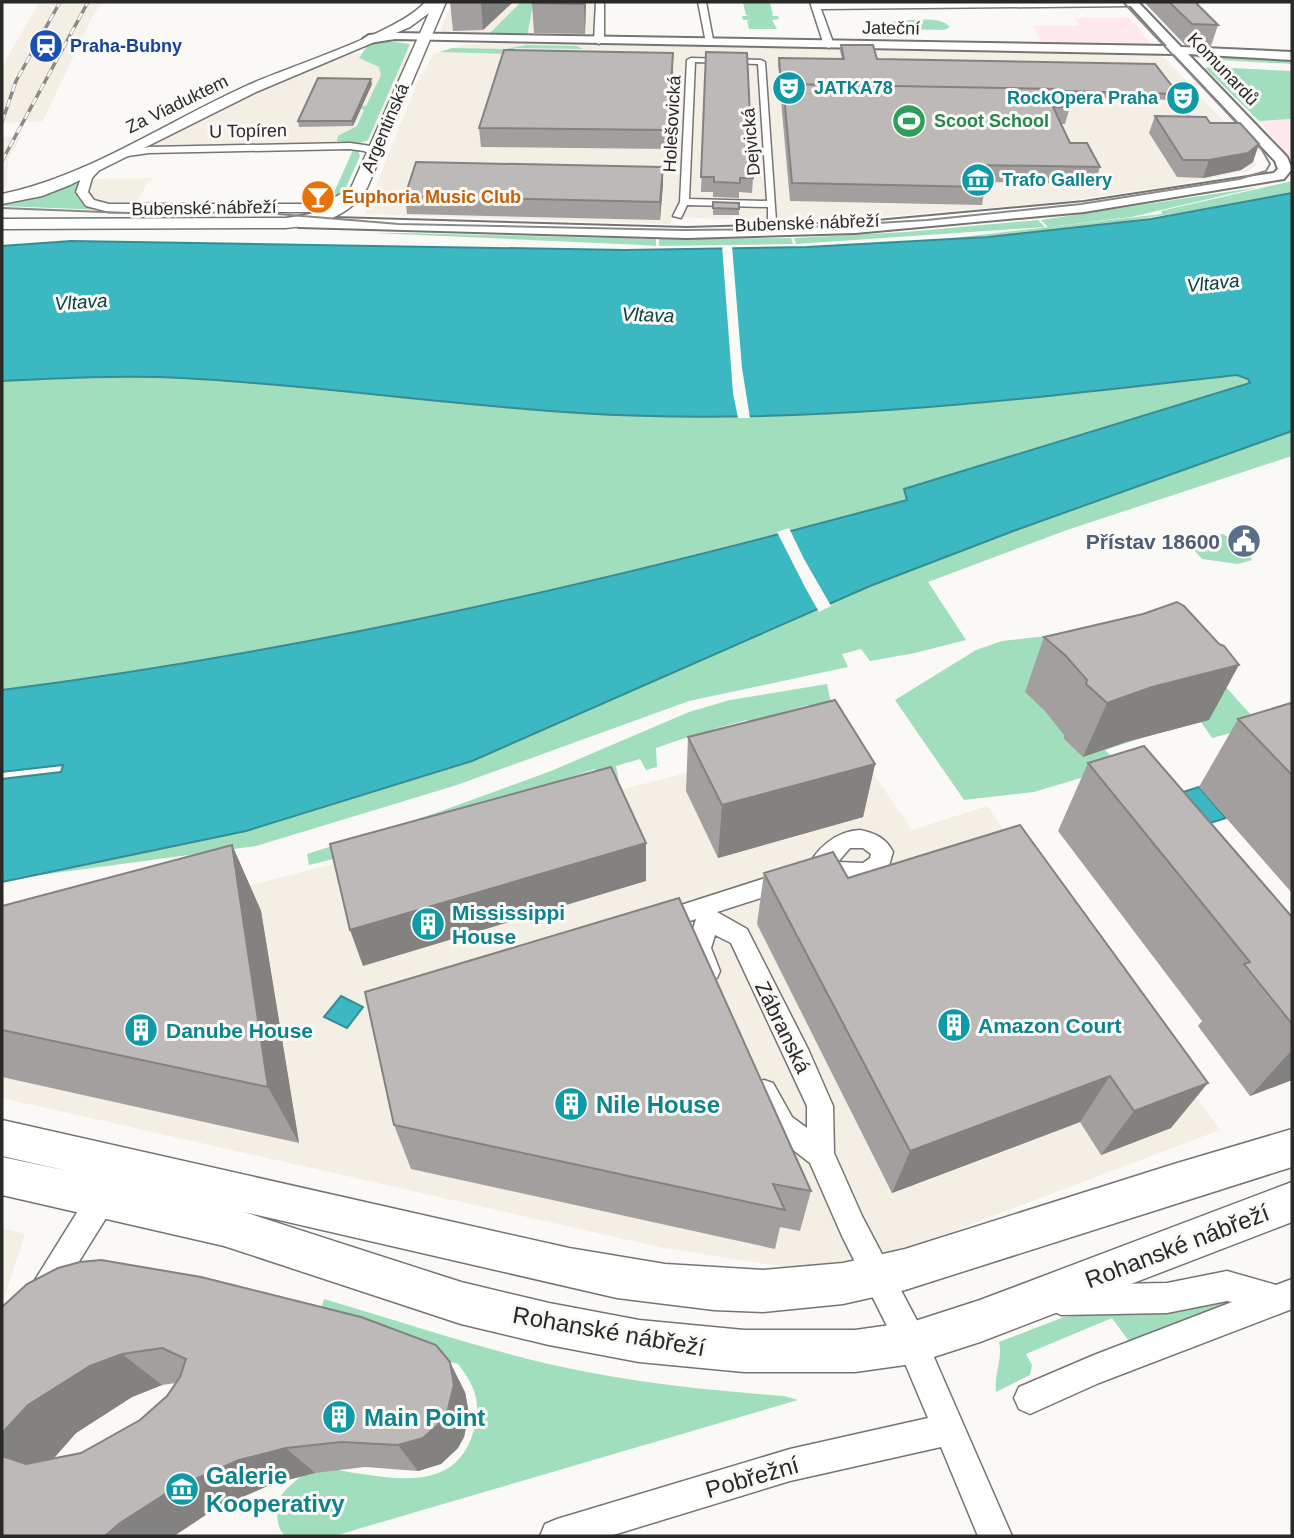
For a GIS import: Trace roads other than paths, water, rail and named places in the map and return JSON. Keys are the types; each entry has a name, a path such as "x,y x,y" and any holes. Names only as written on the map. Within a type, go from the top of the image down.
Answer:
{"main road":[{"path":"369,39 413,19 426,9 430,2"},
{"name":"Argentinská","path":"355,195 440,2"},
{"name":"Za Viaduktem","path":"2,199 49,188 275,78 369,39"},
{"path":"299,222 336,211 355,195"},
{"name":"Bubenské nábřeží","path":"2,222 299,222"},
{"path":"2,1138 596,1274 700,1291 757,1292 816,1288 969,1251 1172,1182 1292,1148"},
{"name":"Rohanské nábřeží","path":"2,1176 224,1226 461,1303 549,1324 639,1341 704,1349 798,1352 855,1350 912,1343 1034,1300 1292,1202"}],"street":[{"path":"598,41 600,2"},
{"path":"702,2 711,43"},
{"path":"829,45 815,4 1126,3"},
{"name":"Komunardů","path":"1126,3 1162,50 1175,56"},
{"name":"Komunardů","path":"1126,3 1175,56 1264,163"},
{"name":"Jateční","path":"369,39 425,37 1162,50"},
{"name":"Jateční","path":"410,70 428,52 439,46 490,38"},
{"path":"1175,56 1292,56"},
{"path":"1175,56 1189,61 1292,66"},
{"name":"Holešovická","path":"678,216 684,202 691,60 761,62"},
{"name":"Komunardů","path":"1189,61 1285,165"},
{"name":"Dejvická","path":"761,62 773,219"},
{"path":"763,96 777,97"},
{"name":"U Topíren","path":"121,154 149,150 350,146 367,148 374,153"},
{"name":"Bubenské nábřeží","path":"97,166 86,177 82,192 90,202 109,208 311,208 355,195 354,212 366,219 670,227 815,224 983,212 1152,192 1244,175 1264,163"},
{"name":"Bubenské nábřeží","path":"299,222 710,233 929,223 1084,207 1266,179 1283,173 1285,165"},
{"path":"684,202 772,204"},
{"path":"645,926 706,914 817,870"},
{"path":"706,914 699,948 718,994"},
{"name":"Zábranská","path":"706,914 739,936 799,1056 820,1106 820,1154 912,1343 995,1536"},
{"name":"Zábranská","path":"751,1066 783,1126 820,1154"},
{"path":"30,1314 101,1200"},
{"path":"1034,1300 1167,1298 1227,1286 1284,1297"},
{"path":"1030,1398 1094,1370 1284,1297"},
{"name":"Pobřežní","path":"557,1536 790,1465 949,1429"}],"water":[{"name":"Vltava","path":"1292,193 1292,431 1016,530 870,586 472,761 246,831 2,882 2,779 61,772 63,765 2,772 2,690 117,674 345,634 458,611 683,558 907,500 904,489 1250,383 1248,379 1237,375 909,409 826,414 661,416 579,413 182,378 114,377 2,381 2,246 71,241 625,250 807,247 988,237 1151,219"},
{"path":"1199,787 1226,818 1136,846 1111,815"},
{"path":"341,996 363,1007 347,1028 324,1017"}],"tram line":[{"path":"2,208 129,213 253,212 399,224 682,230 776,229 927,220 1081,204 1239,179 1266,171 1270,164 1262,150 1123,2"}],"railway":[{"path":"2,122 16,81 60,2"},
{"path":"2,161 88,2"}],"place":[{"name":"Praha-Bubny","path":"46,46"},
{"name":"JATKA78","path":"789,88"},
{"name":"RockOpera Praha","path":"1183,98"},
{"name":"Scoot School","path":"909,121"},
{"name":"Trafo Gallery","path":"978,180"},
{"name":"Euphoria Music Club","path":"318,197"},
{"name":"Přístav 18600","path":"1244,541"},
{"name":"Mississippi House","path":"428,924"},
{"name":"Amazon Court","path":"954,1025"},
{"name":"Danube House","path":"141,1030"},
{"name":"Nile House","path":"571,1104"},
{"name":"Main Point","path":"339,1417"},
{"name":"Galerie Kooperativy","path":"182,1489"}]}
